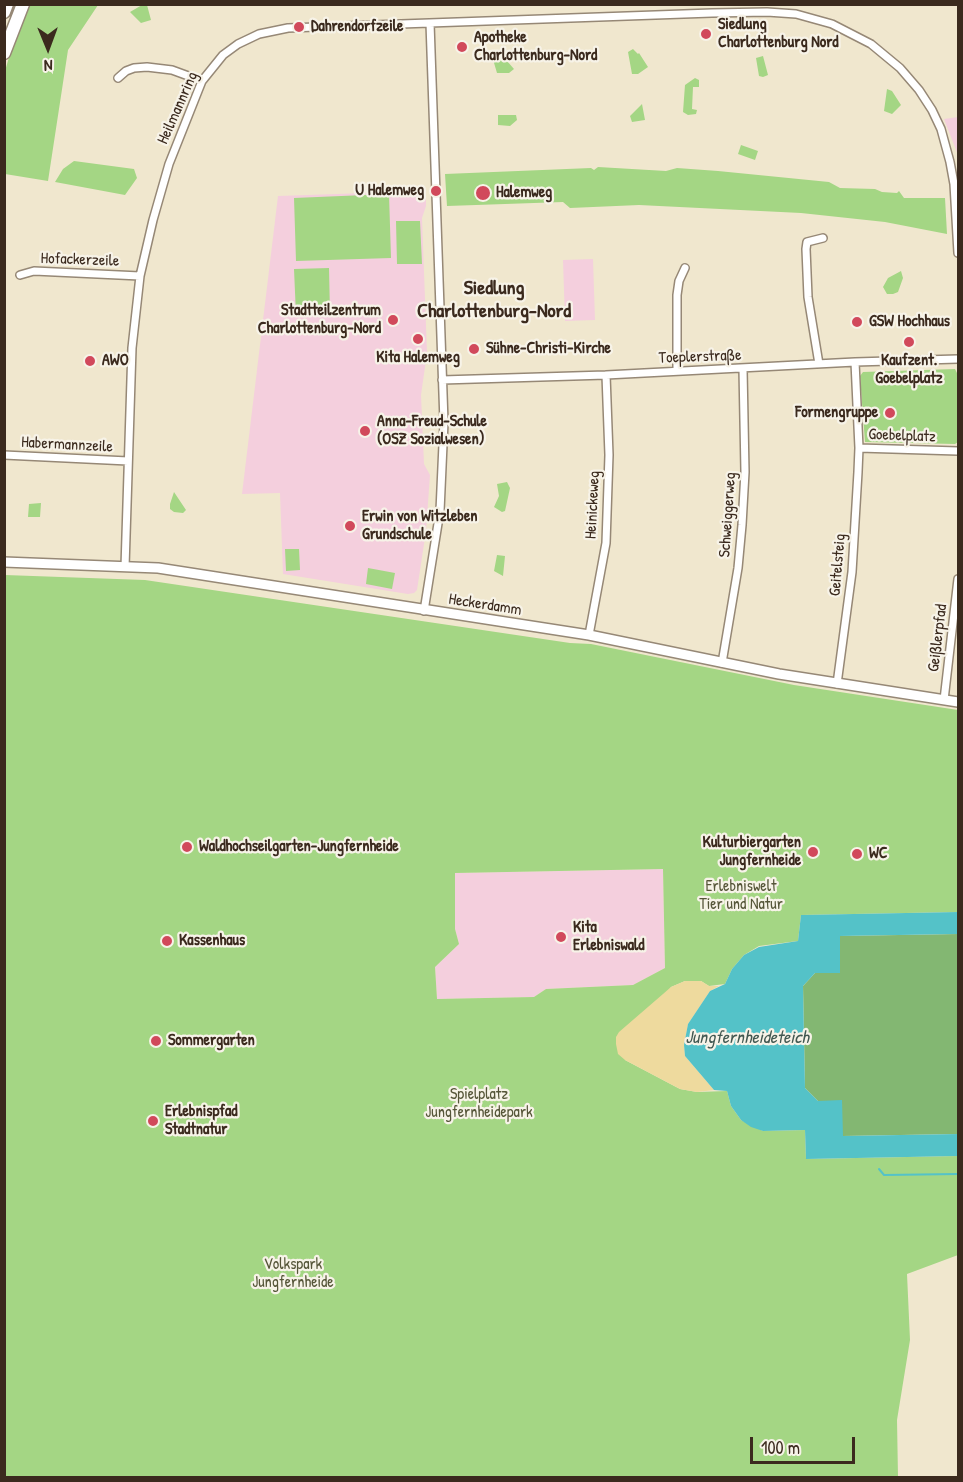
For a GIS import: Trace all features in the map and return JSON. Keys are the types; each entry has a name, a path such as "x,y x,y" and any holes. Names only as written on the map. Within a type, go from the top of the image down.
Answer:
{"highway":[{"path":"4,12 7,4"},
{"path":"4,53 22,4"}],"street":[{"path":"712,13 714,4"},
{"name":"Heilmannring","path":"125,567 132,348 140,276 153,219 169,164 202,81 217,61 230,50 253,37 288,28 712,13 796,14 832,24 857,35 877,48 900,68 919,90 934,114 941,129 950,162 957,211 958,253"},
{"path":"424,610 440,510 444,422 430,23"},
{"path":"118,78 126,71 147,67 172,70 202,81"},
{"path":"819,364 808,297 806,249 807,242 823,238"},
{"path":"677,371 677,295 679,281 685,268"},
{"name":"Hofackerzeile","path":"20,275 44,271 140,276"},
{"name":"Toeplerstraße","path":"442,380 958,359"},
{"name":"Goebelplatz","path":"855,362 859,448 958,451"},
{"name":"Schweiggerweg","path":"722,663 738,568 745,472 742,369"},
{"name":"Heinickeweg","path":"589,635 606,543 609,455 606,375"},
{"name":"Geitelsteig","path":"837,684 852,572 859,448"},
{"name":"Habermannzeile","path":"4,455 128,461"},
{"name":"Heckerdamm","path":"4,562 158,568 589,635 837,684 958,702"},
{"name":"Geißlerpfad","path":"944,700 958,579"}],"shaded area":[{"path":"958,117 958,155 944,119"},
{"path":"426,191 426,206 422,218 427,353 421,395 424,464 430,475 426,531 417,590 408,594 283,574 280,493 242,494 278,196"},
{"path":"593,259 595,320 565,321 563,260"},
{"name":"Kita Erlebniswald","path":"663,869 665,968 633,985 546,989 534,997 437,999 435,967 459,944 455,929 455,873"}],"green space":[{"path":"30,5 98,5 68,50 48,181 5,174 5,71 14,40"},
{"path":"142,5 147,5 151,20 141,23 130,12"},
{"path":"633,49 639,53 648,67 638,74 632,74 628,52"},
{"path":"500,53 514,69 509,73 497,73 492,56"},
{"path":"763,56 768,75 763,77 759,76 756,58"},
{"path":"695,78 699,80 699,87 693,87 692,109 697,110 696,114 688,115 683,112 685,85"},
{"path":"887,89 892,91 901,105 892,114 884,111"},
{"path":"642,104 645,120 632,122 630,116"},
{"path":"498,115 516,115 517,120 510,126 498,125"},
{"path":"741,145 758,151 755,160 738,154"},
{"path":"74,161 134,169 137,178 125,195 55,182 63,169"},
{"path":"598,167 718,171 829,182 840,188 875,189 897,193 899,191 904,198 945,198 947,234 885,222 801,213 639,205 570,208 563,202 447,206 445,174 591,168 594,170"},
{"path":"389,194 391,258 296,261 294,198"},
{"path":"396,221 420,221 422,264 397,264"},
{"path":"329,268 330,314 296,315 294,269"},
{"path":"901,271 903,278 898,292 887,294 883,287 888,278"},
{"path":"955,369 957,373 958,442 955,444 865,442 860,376 863,372"},
{"path":"507,482 510,488 505,511 502,512 494,507 499,496 497,484"},
{"path":"174,492 186,510 183,513 170,509"},
{"path":"41,503 40,517 28,517 29,504"},
{"path":"285,549 299,549 300,570 286,571"},
{"path":"497,555 505,556 503,576 494,571"},
{"path":"368,568 395,573 392,589 366,584"},
{"name":"Volkspark Jungfernheide","path":"5,575 145,580 570,643 591,644 794,685 958,710 958,912 801,915 798,941 759,946 744,955 732,969 725,984 709,986 701,981 685,981 671,987 625,1060 680,1089 697,1092 727,1091 731,1106 741,1120 763,1131 805,1130 806,1159 958,1156 958,1255 907,1274 910,1340 897,1420 898,1477 5,1478","holes":["663,869 665,968 633,985 546,989 534,997 437,999 435,967 459,944 455,929 455,873"]},
{"path":"958,934 958,1134 843,1136 818,1101 805,1088 803,986 815,973 840,936"}],"sand":[{"path":"685,981 701,981 709,986 719,986 710,991 688,1024 684,1045 685,1056 714,1090 697,1092 680,1089 618,1054 616,1037 619,1032 671,987"}],"water":[{"name":"Jungfernheideteich","path":"958,912 958,934 840,936 840,973 815,973 803,986 805,1088 818,1101 842,1100 843,1136 958,1134 958,1156 806,1159 805,1130 763,1131 751,1127 741,1120 731,1106 727,1091 714,1090 685,1056 684,1045 688,1024 710,991 725,984 732,969 744,955 759,947 798,941 801,915"}],"waterway":[{"path":"879,1169 884,1175 958,1174"}],"place":[{"name":"Dahrendorfzeile","path":"299,27"},
{"name":"Siedlung Charlottenburg Nord","path":"706,34"},
{"name":"Apotheke Charlottenburg-Nord","path":"462,47"},
{"name":"U Halemweg","path":"436,191"},
{"name":"Halemweg","path":"483,193"},
{"name":"Stadtteilzentrum Charlottenburg-Nord","path":"393,320"},
{"name":"GSW Hochhaus","path":"857,322"},
{"name":"Kita Halemweg","path":"418,339"},
{"name":"Kaufzent. Goebelplatz","path":"909,342"},
{"name":"Sühne-Christi-Kirche","path":"474,349"},
{"name":"AWO","path":"90,361"},
{"name":"Formengruppe","path":"890,413"},
{"name":"Anna-Freud-Schule (OSZ Sozialwesen)","path":"365,431"},
{"name":"Erwin von Witzleben Grundschule","path":"350,526"},
{"name":"Waldhochseilgarten-Jungfernheide","path":"187,847"},
{"name":"Kulturbiergarten Jungfernheide","path":"813,852"},
{"name":"WC","path":"857,854"},
{"name":"Kita Erlebniswald","path":"561,937"},
{"name":"Kassenhaus","path":"167,941"},
{"name":"Sommergarten","path":"156,1041"},
{"name":"Erlebnispfad Stadtnatur","path":"153,1121"}],"district":[{"name":"Siedlung Charlottenburg-Nord","path":"494,300"}],"park label":[{"name":"Erlebniswelt Tier und Natur","path":"741,896"},
{"name":"Spielplatz Jungfernheidepark","path":"479,1104"}]}
